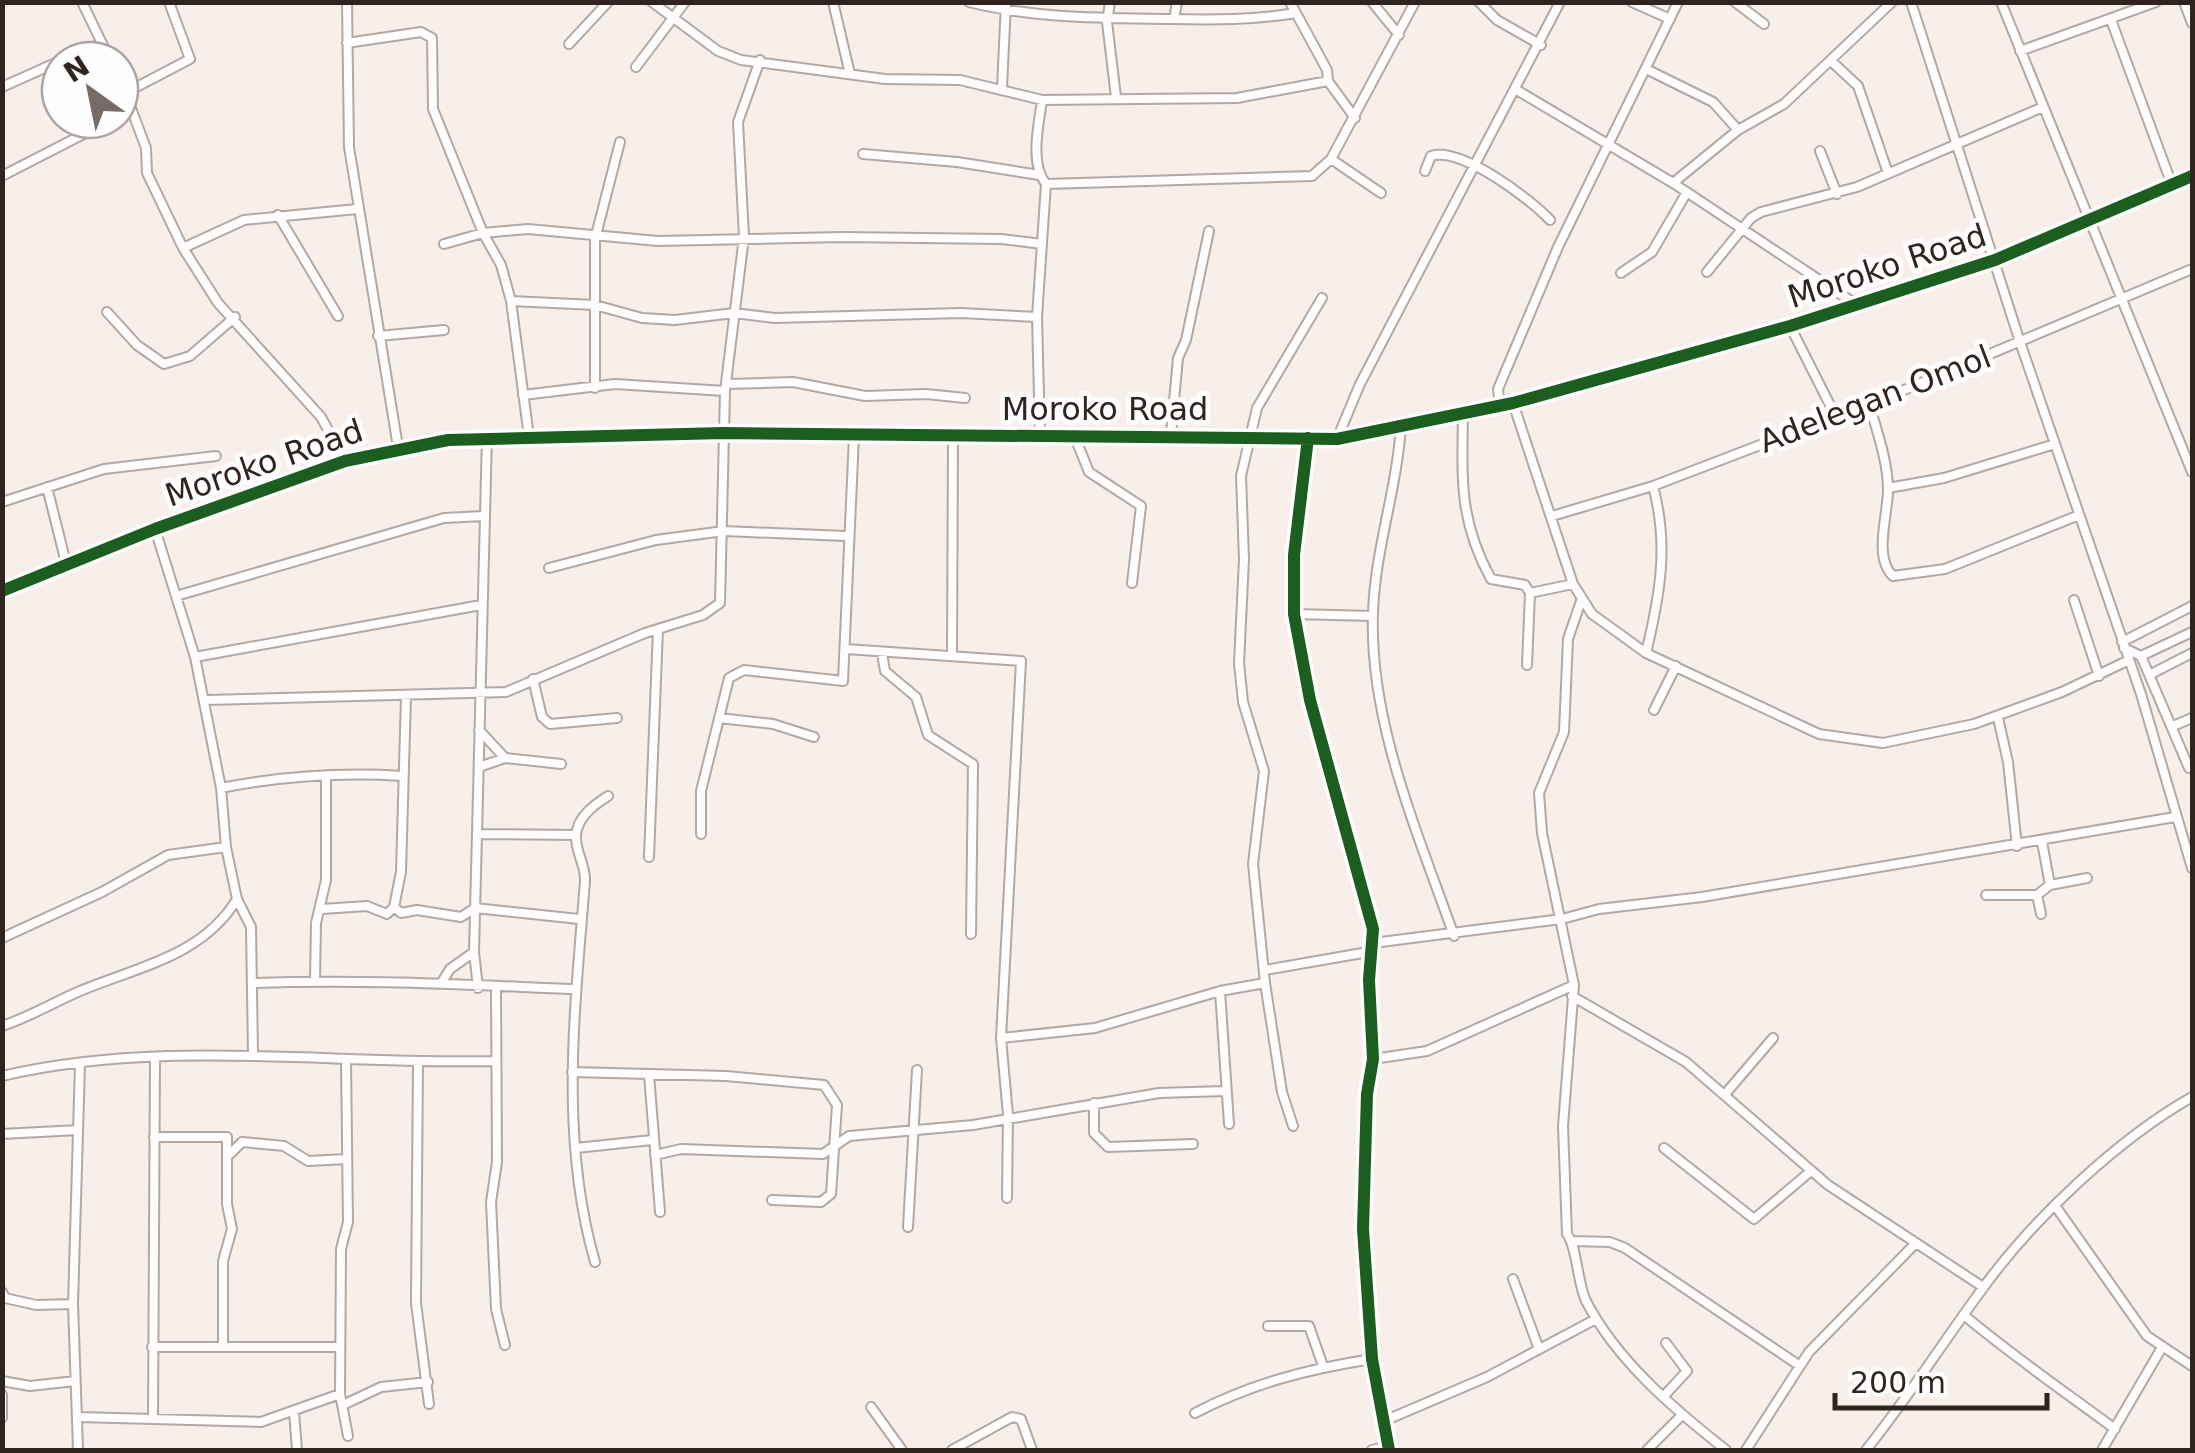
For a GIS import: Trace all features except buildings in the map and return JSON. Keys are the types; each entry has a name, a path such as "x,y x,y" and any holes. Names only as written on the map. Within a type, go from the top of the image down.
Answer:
{"street":[{"path":"82,2 101,40"},
{"path":"140,86 188,64 191,55 169,2"},
{"path":"347,2 349,148 398,447"},
{"path":"569,44 608,2"},
{"path":"652,2 726,56 850,74 1002,88 1042,100 1237,98 1328,82"},
{"path":"636,67 685,2"},
{"path":"833,2 850,74"},
{"path":"969,2 1106,22 1254,20 1296,13"},
{"path":"1110,2 1106,22 1116,97"},
{"path":"1174,19 1178,2"},
{"path":"1290,2 1328,70 1328,82 1355,118"},
{"path":"1372,2 1399,35"},
{"path":"1046,184 1302,179 1331,159 1415,2"},
{"path":"1479,2 1498,20 1542,45"},
{"path":"1337,439 1360,384 1542,45 1560,2"},
{"path":"1632,2 1670,19"},
{"path":"1500,407 1498,390 1558,246 1678,2"},
{"path":"1735,2 1764,24"},
{"path":"1673,183 1738,130 1784,104 1892,2"},
{"path":"1911,2 2166,777 2192,868"},
{"path":"2002,2 2191,469"},
{"path":"2020,50 2156,2"},
{"path":"2184,2 2192,23"},
{"path":"1002,88 1006,7"},
{"path":"2111,20 2172,185"},
{"path":"347,43 421,32 431,37 433,108 483,233 501,265 511,301 529,437"},
{"path":"206,700 506,692 658,629 703,615 720,603 724,530 722,434 744,236 738,122 760,60"},
{"path":"1831,61 1858,86 1888,173"},
{"path":"1646,68 1713,102 1738,130"},
{"path":"2,87 40,71"},
{"path":"1515,89 1673,183 1858,305"},
{"path":"1040,435 1037,317 1046,184 1040,176 1037,134 1042,100"},
{"path":"1707,272 1751,218 1771,208 1837,194 1960,146 2044,107"},
{"path":"140,134 147,173 182,248 218,302 322,416 345,461"},
{"path":"2,176 72,140"},
{"path":"594,388 596,239 620,142"},
{"path":"1820,151 1837,194"},
{"path":"863,154 957,162 1040,176"},
{"path":"1425,170 1425,163 1438,154 1475,168 1528,197 1550,220"},
{"path":"1331,159 1381,193"},
{"name":"Moroko Road","path":"2,591 67,568 155,529 345,461 398,447 487,436 722,434 953,438 1171,434 1337,439 1513,404 1790,326 1995,260 2192,176"},
{"path":"1620,273 1652,252 1686,192"},
{"path":"182,248 225,226 278,216 357,209"},
{"path":"278,216 338,316"},
{"path":"444,244 483,233 528,229 596,239 744,236 1001,239 1042,244"},
{"path":"1171,434 1178,358 1186,340 1209,231"},
{"name":"Adelegan Omol","path":"1552,516 1653,486 1834,413 1868,404 2192,269"},
{"path":"1293,1126 1282,1092 1265,983 1253,864 1264,771 1243,702 1239,663 1244,559 1241,476 1250,436 1270,382 1322,298"},
{"path":"511,301 595,305 642,318 734,313 775,318 944,313 1037,317"},
{"path":"106,312 136,345 164,364 190,356 235,317"},
{"path":"1790,326 1834,413"},
{"path":"378,336 444,330"},
{"path":"523,395 648,384 726,387 793,382 865,396 926,394 966,398"},
{"path":"1513,404 1573,584 1582,598 1612,630 1646,653 1806,724 1819,734 1883,744 1998,718 2127,661"},
{"path":"1868,404 1888,488 1884,539 1886,568 1893,576 1958,564 2078,515"},
{"path":"1462,415 1462,498 1473,546 1491,580 1525,585 1530,593 1527,665"},
{"path":"1401,425 1392,500 1379,543 1373,616 1378,702 1454,936"},
{"path":"1074,434 1089,472 1140,506 1132,583"},
{"path":"478,988 474,952 487,436"},
{"path":"700,834 701,791 724,687 737,670 843,681 846,536 854,436"},
{"path":"952,655 953,438"},
{"path":"1308,438 1294,555 1294,614 1310,700 1350,836 1373,947 1369,980 1373,1059 1367,1094 1363,1229 1372,1359 1389,1448 1372,1450"},
{"path":"1888,488 1944,478 2055,444"},
{"path":"2,502 104,469 216,456"},
{"path":"1646,653 1659,594 1664,541 1653,486"},
{"path":"47,487 67,568"},
{"path":"176,596 444,518 484,516"},
{"path":"155,529 206,700 226,847 237,899 251,927 255,983 253,1055"},
{"path":"549,568 656,540 724,530 846,536"},
{"path":"1530,593 1573,584"},
{"path":"1582,598 1568,640 1564,732 1540,787 1542,833 1574,985 1564,1126 1567,1234 1573,1241 1578,1282 1596,1319 1681,1416 1726,1450"},
{"path":"2074,600 2099,676"},
{"path":"195,656 481,605"},
{"path":"2123,645 2192,606"},
{"path":"1294,614 1373,616"},
{"path":"648,858 658,629"},
{"path":"2141,656 2192,632"},
{"path":"2123,645 2141,656 2191,767 2166,777"},
{"path":"846,649 1021,661 1019,752 1009,829 1001,1038 1008,1115 1007,1198"},
{"path":"882,654 885,670 913,691 928,735 973,764 971,934"},
{"path":"2151,674 2192,654"},
{"path":"1654,710 1676,666"},
{"path":"533,679 542,717 550,724 617,718"},
{"path":"322,908 367,906 387,914 394,907 402,872 406,696"},
{"path":"719,718 772,724 814,738"},
{"path":"1998,718 2008,762 2016,846"},
{"path":"2173,726 2192,718"},
{"path":"479,730 505,758"},
{"path":"479,766 505,758 560,764"},
{"path":"221,788 287,774 326,779 360,773 403,776"},
{"path":"316,981 326,779"},
{"path":"596,1262 582,1218 572,1072 574,989 585,877 576,835 584,815 608,796"},
{"path":"1265,970 1373,947 1562,920 1599,910 2042,842 2175,817"},
{"path":"478,834 576,835"},
{"path":"2042,842 2050,885"},
{"path":"2,938 102,892 168,855 226,847"},
{"path":"1986,895 2037,895 2050,885 2088,878"},
{"path":"2037,895 2042,914"},
{"path":"2,1026 110,978 140,972 202,940 237,899"},
{"path":"394,907 401,913 417,910 461,917 475,908 579,919"},
{"path":"442,982 450,969 474,952"},
{"path":"255,983 442,982 496,989 574,989"},
{"path":"1001,1038 1096,1028 1220,991 1265,983"},
{"path":"1373,1059 1427,1051 1574,985"},
{"path":"496,989 496,1162 490,1202 496,1309 505,1346"},
{"path":"1220,991 1229,1124"},
{"path":"1572,996 1686,1062 1811,1171 1914,1245 1984,1287"},
{"path":"1726,1093 1773,1038"},
{"path":"153,1419 155,1056"},
{"path":"2,1076 155,1056 494,1062"},
{"path":"346,1060 348,1222 341,1249 340,1394 348,1436"},
{"path":"78,1450 73,1304 80,1063"},
{"path":"418,1063 416,1303 428,1404"},
{"path":"908,1227 911,1132 918,1070"},
{"path":"572,1072 726,1076 824,1086 836,1106 837,1140 829,1197 821,1202 772,1200"},
{"path":"649,1075 660,1212"},
{"path":"654,1155 682,1149 800,1157 823,1154 837,1140 1160,1093 1224,1092"},
{"path":"1866,1450 1984,1287 2056,1207 2192,1097"},
{"path":"1094,1104 1094,1133 1108,1147 1194,1144"},
{"path":"2,1134 78,1130"},
{"path":"154,1137 227,1136 227,1204 232,1229 224,1262 223,1346"},
{"path":"576,1148 652,1140"},
{"path":"230,1154 242,1142 262,1142 284,1146 308,1161 347,1159"},
{"path":"1664,1148 1754,1219 1811,1171"},
{"path":"2056,1207 2110,1286 2161,1349 2192,1366"},
{"path":"1573,1241 1610,1242 1625,1248 1800,1366"},
{"path":"1746,1450 1800,1366 1914,1245"},
{"path":"1513,1278 1539,1349"},
{"path":"3,1296 36,1305 73,1304"},
{"path":"1965,1316 2041,1378 2075,1396 2115,1429"},
{"path":"1384,1421 1596,1319"},
{"path":"1268,1326 1309,1326 1322,1366"},
{"path":"1663,1396 1687,1371 1666,1343"},
{"path":"152,1347 340,1347"},
{"path":"2102,1450 2161,1349"},
{"path":"1195,1413 1246,1387 1322,1366 1372,1359"},
{"path":"2,1381 30,1386 75,1381"},
{"path":"343,1405 381,1387 428,1382"},
{"path":"78,1417 262,1422 340,1394"},
{"path":"2,1395 2,1418"},
{"path":"871,1407 902,1450"},
{"path":"294,1412 297,1450"},
{"path":"1647,1450 1681,1416"},
{"path":"952,1450 1012,1417 1021,1419 1032,1450"}],"cycle path":[{"path":"2,591 155,529 345,461 448,440 723,433 1337,439 1513,403 1790,326 1995,260 2192,176"},
{"path":"1308,438 1294,555 1294,614 1310,700 1373,929 1369,980 1373,1059 1367,1094 1363,1229 1372,1359 1389,1450"}]}
